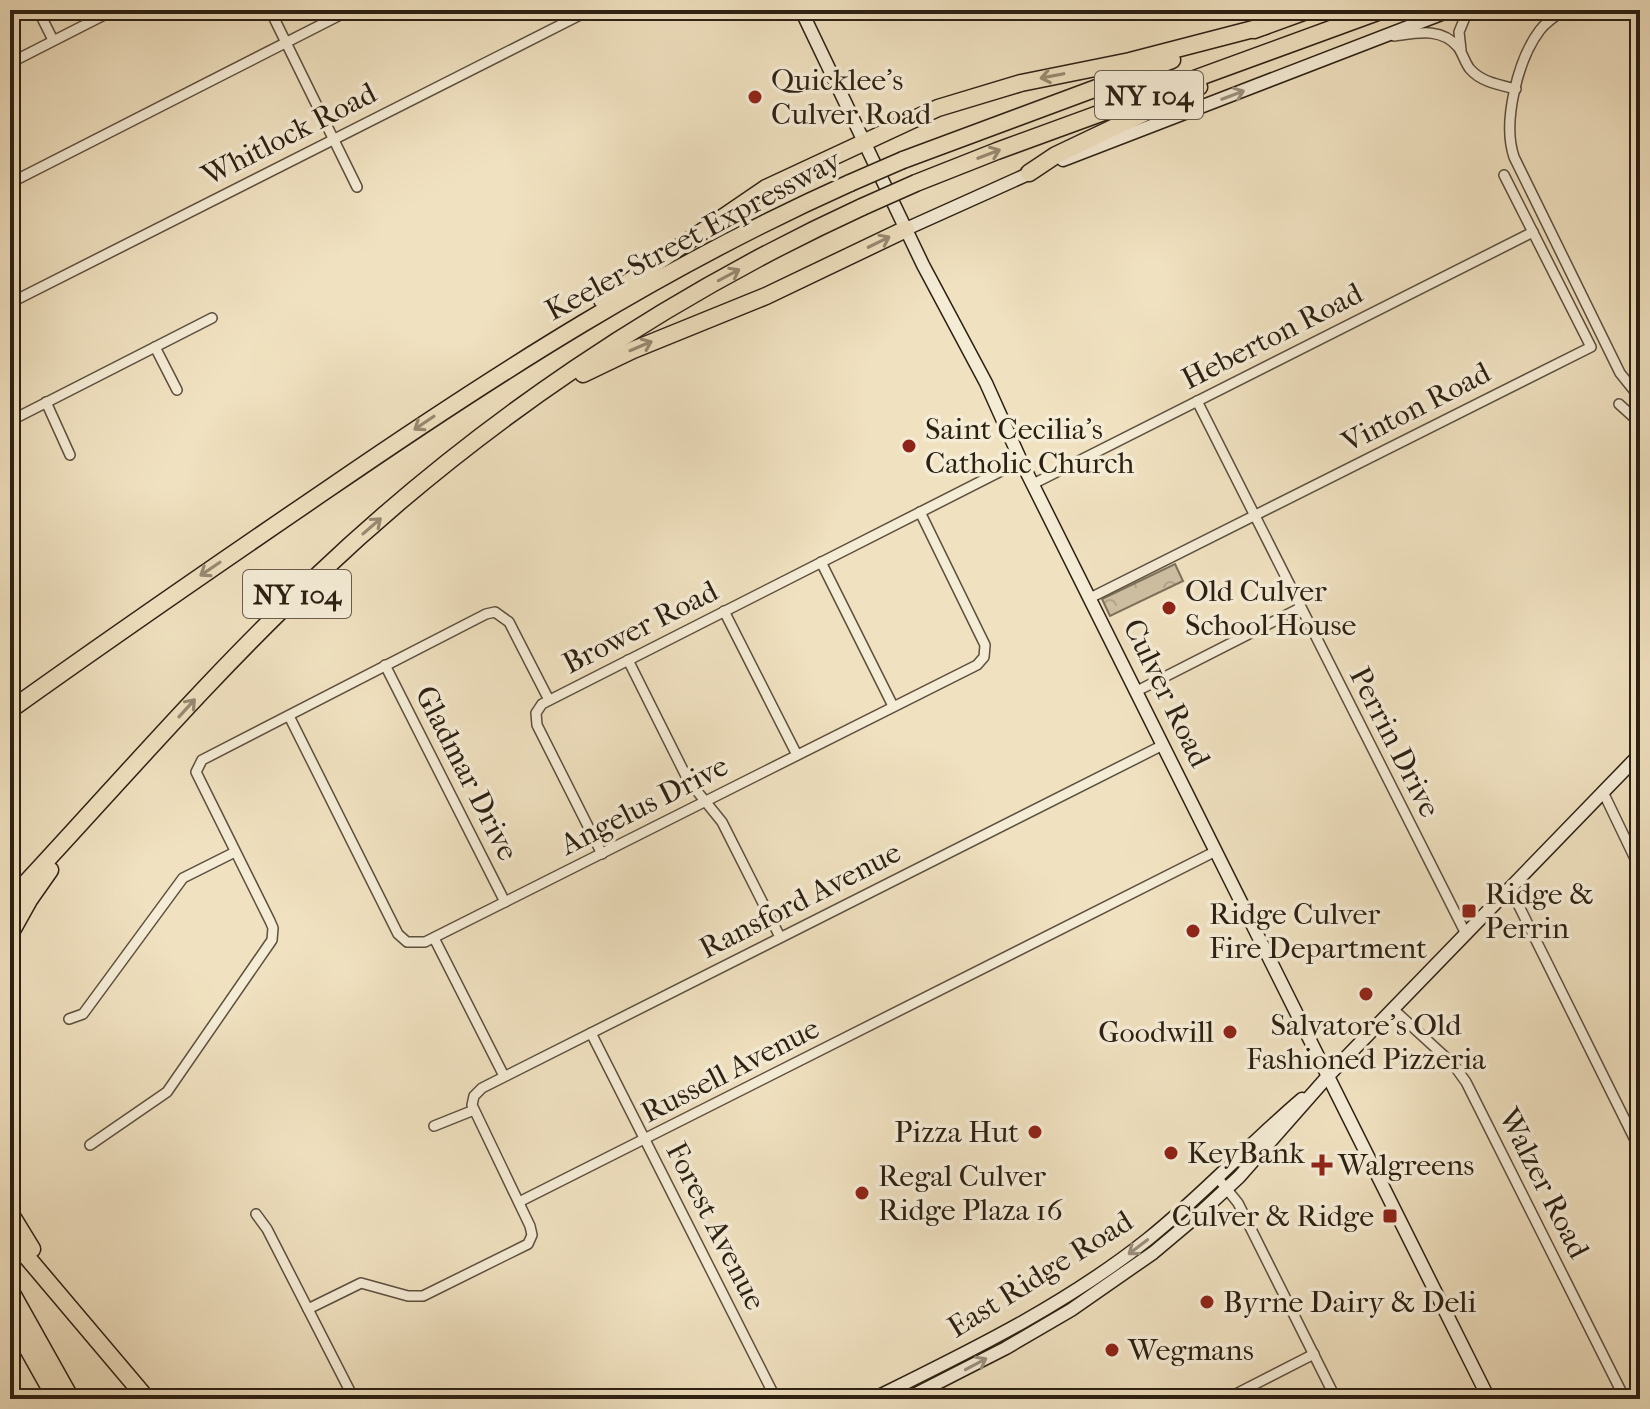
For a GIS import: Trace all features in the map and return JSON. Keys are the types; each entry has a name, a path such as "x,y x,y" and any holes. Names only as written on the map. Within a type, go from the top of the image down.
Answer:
{"highway":[{"name":"Keeler Street Expressway","path":"153,608 489,379 691,261 903,160 1309,10"},
{"name":"Keeler Street Expressway","path":"135,766 224,668 308,584 384,516 570,372 656,316 772,252 916,183 1383,10"},
{"path":"489,379 747,199 783,178 863,141 975,95 1265,26"},
{"path":"1029,173 1056,155 1181,95 1339,26"},
{"path":"477,441 601,365 766,296 906,229"},
{"path":"10,696 153,608"},
{"name":"NY 104","path":"10,710 153,608"},
{"path":"10,900 135,766"},
{"name":"NY 104","path":"10,934 38,885 135,766"},
{"path":"10,1213 30,1246 112,1356"},
{"path":"10,1237 147,1399"},
{"path":"10,1290 71,1399"},
{"path":"10,1317 35,1359 53,1399"},
{"path":"27,1319 79,1399"}],"main road":[{"name":"Culver Road","path":"802,10 906,229 986,383 1021,461 1489,1399"},
{"path":"906,229 1029,173 1452,10"},
{"name":"East Ridge Road","path":"873,1399 977,1348 1061,1299 1148,1239 1328,1076 1640,754"},
{"name":"East Ridge Road","path":"906,1399 1018,1341 1091,1297 1153,1253 1228,1189 1282,1132 1328,1076"}],"street":[{"path":"38,10 53,40"},
{"path":"10,63 114,10"},
{"path":"270,10 357,187"},
{"path":"10,183 350,10"},
{"name":"Whitlock Road","path":"10,303 590,10"},
{"path":"1468,10 1459,32 1461,50 1469,68 1479,76 1516,89"},
{"path":"1564,10 1541,28 1531,44 1509,113 1508,129 1514,157 1620,373 1640,398"},
{"path":"1383,37 1426,32 1439,34 1461,50"},
{"name":"Vinton Road","path":"1090,598 1591,347 1504,175"},
{"name":"Heberton Road","path":"1033,484 1533,232"},
{"path":"10,421 212,318"},
{"path":"155,347 177,390"},
{"name":"Perrin Drive","path":"1197,401 1466,934"},
{"path":"46,402 70,455"},
{"path":"1619,404 1640,423"},
{"name":"Brower Road","path":"235,852 195,769 202,760 486,614 495,612 509,622 549,700 1021,461"},
{"name":"Angelus Drive","path":"434,938 977,665 985,651 980,634 920,512"},
{"path":"821,562 893,706"},
{"path":"1137,691 1300,608"},
{"path":"724,611 797,755"},
{"path":"628,660 688,780 722,822 780,937"},
{"name":"Gladmar Drive","path":"385,665 505,902"},
{"path":"549,700 538,708 537,725 602,854"},
{"path":"289,716 398,934 412,943 434,938 504,1076"},
{"name":"Ransford Avenue","path":"474,1110 472,1100 477,1091 504,1076 1163,745"},
{"path":"1603,792 1640,869"},
{"name":"Russell Avenue","path":"519,1202 1216,851"},
{"path":"69,1019 83,1014 183,878 235,852 273,928 272,940 167,1092 90,1145"},
{"path":"1510,888 1640,1150"},
{"name":"Walzer Road","path":"1393,1009 1453,1064 1466,1082 1625,1399"},
{"name":"Forest Avenue","path":"591,1033 776,1399"},
{"path":"308,1309 361,1283 419,1297 528,1244 532,1235 519,1202 474,1110 434,1126"},
{"path":"1217,1177 1246,1218 1336,1399"},
{"path":"256,1214 267,1229 354,1399"},
{"path":"1226,1399 1314,1354"}],"green space":[{"path":"1175,564 1183,581 1110,616 1102,599"}],"place":[{"name":"Quicklee's Culver Road","path":"755,97"},
{"name":"Saint Cecilia's Catholic Church","path":"909,446"},
{"name":"Old Culver School House","path":"1169,608"},
{"name":"Ridge & Perrin","path":"1469,911"},
{"name":"Ridge Culver Fire Department","path":"1193,931"},
{"name":"Salvatore's Old Fashioned Pizzeria","path":"1366,994"},
{"name":"Goodwill","path":"1230,1032"},
{"name":"Pizza Hut","path":"1035,1132"},
{"name":"KeyBank","path":"1171,1153"},
{"name":"Walgreens","path":"1322,1165"},
{"name":"Regal Culver Ridge Plaza 16","path":"862,1193"},
{"name":"Culver & Ridge","path":"1390,1216"},
{"name":"Byrne Dairy & Deli","path":"1207,1302"},
{"name":"Wegmans","path":"1112,1350"}]}
